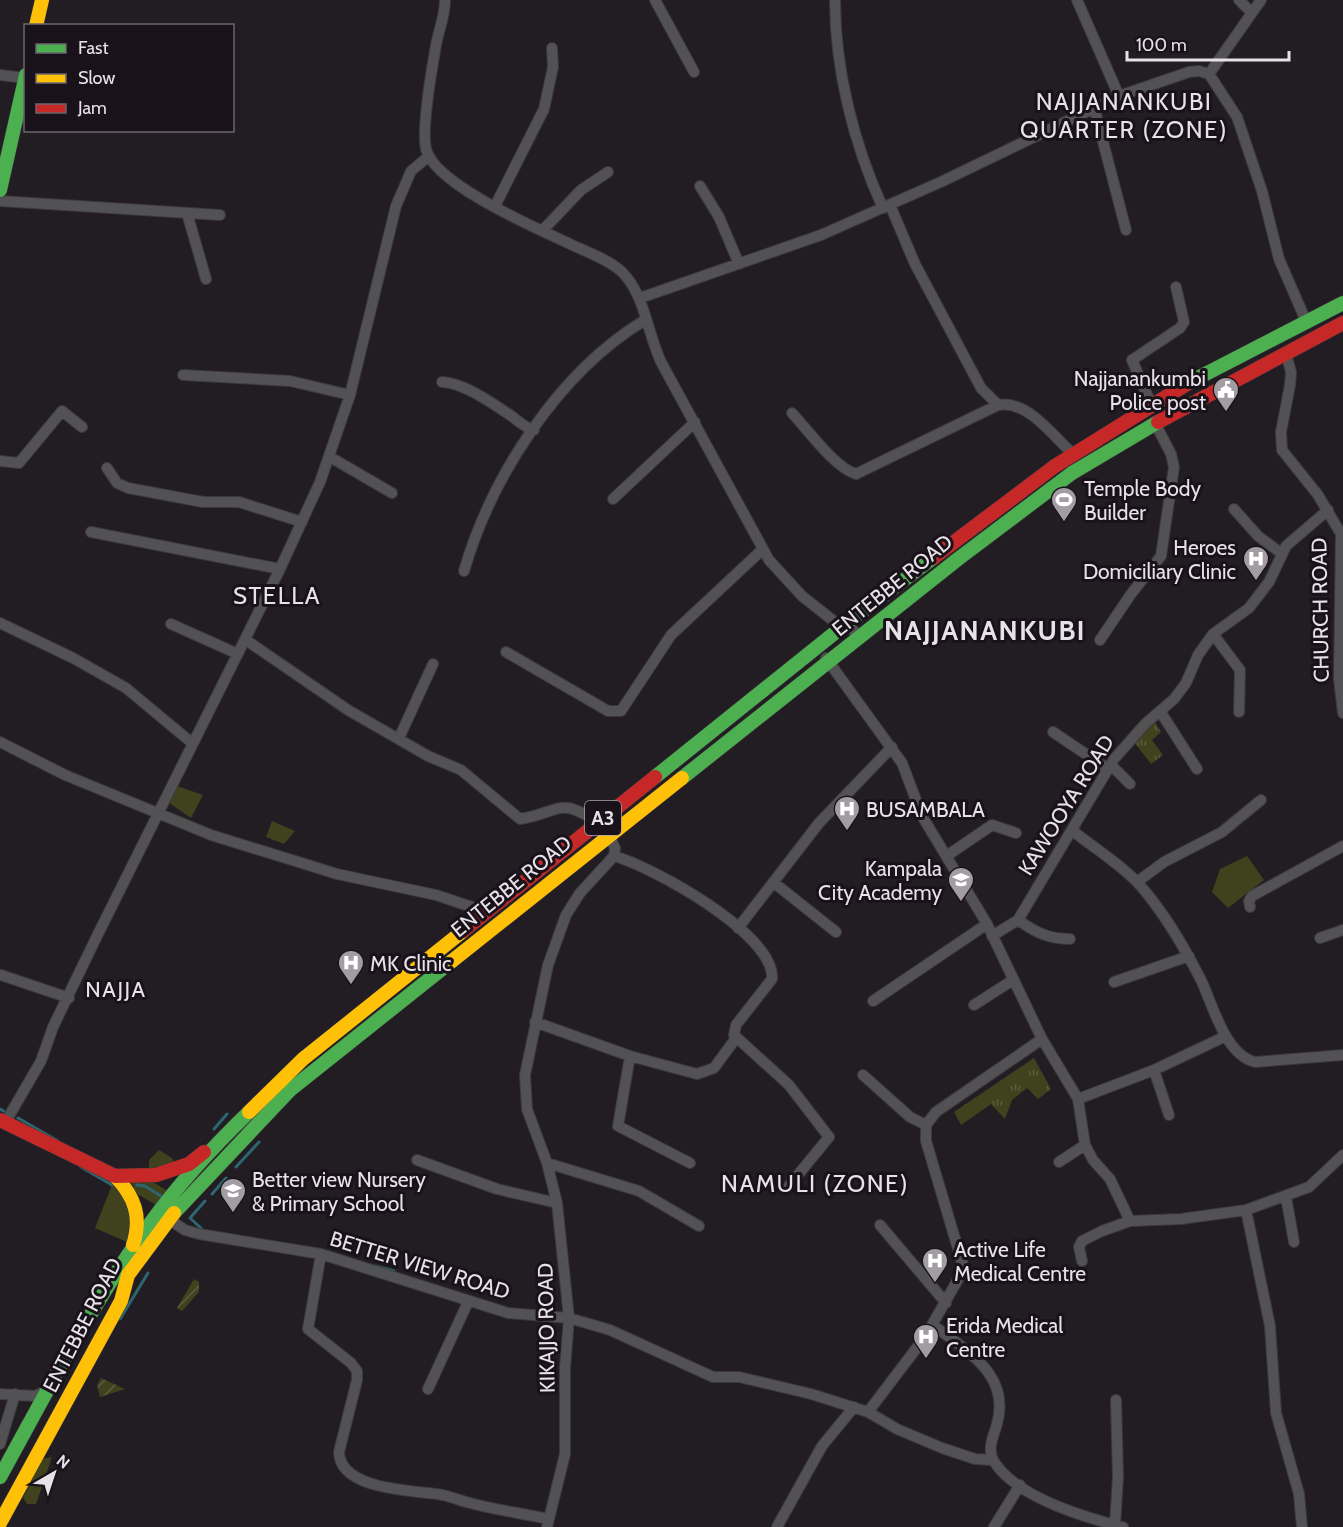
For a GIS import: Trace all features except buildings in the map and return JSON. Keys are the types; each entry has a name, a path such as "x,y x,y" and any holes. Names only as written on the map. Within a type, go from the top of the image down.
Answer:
{"main road":[{"path":"36,24 42,0"},
{"path":"0,190 24,81"},
{"name":"ENTEBBE ROAD","path":"0,1477 104,1290 130,1252 170,1198 223,1137 303,1059 847,623 1072,453 1151,404 1343,303"},
{"name":"ENTEBBE ROAD","path":"0,1523 121,1301 128,1275 200,1182 290,1090 609,835 1072,473 1155,423 1343,323"},
{"path":"3,1121 33,1138 115,1176 134,1197 137,1208 138,1233 130,1252"},
{"path":"115,1176 145,1176 168,1172 189,1164 223,1137"}],"street":[{"path":"445,0 445,15 436,42 425,138 429,156 446,176 542,231 609,262 627,278 640,298 657,354 763,549 779,573 802,596 840,626 847,623 860,638"},
{"path":"655,0 694,72"},
{"path":"835,0 835,32 865,168 981,388 999,405"},
{"path":"1077,0 1119,96"},
{"path":"1239,0 1252,13"},
{"path":"1209,74 1261,0"},
{"path":"495,206 544,110 553,67 552,48"},
{"path":"640,298 821,235 1119,96 1189,72 1199,71 1209,74 1237,117 1262,191 1279,259 1306,321"},
{"path":"0,75 24,76"},
{"path":"1094,107 1126,230"},
{"path":"3,1121 41,1061 53,1027 157,813 246,640 302,522 330,457 350,395 396,206 411,171 429,156"},
{"path":"542,231 581,190 608,172"},
{"path":"700,186 719,217 739,264"},
{"path":"0,201 220,215"},
{"path":"187,213 206,279"},
{"path":"1151,404 1132,360 1175,333 1184,322 1176,287"},
{"path":"464,571 474,539 503,478 534,430 566,387 592,358 611,341 645,320"},
{"name":"CHURCH ROAD","path":"1286,354 1291,372 1281,432 1282,450 1341,528 1343,548 1340,679 1343,713"},
{"path":"183,375 290,381 350,395"},
{"path":"442,382 451,382 469,391 512,416 525,428 534,430"},
{"path":"792,413 837,461 849,472 856,474 999,405 1009,403 1021,406 1072,453"},
{"path":"0,461 19,463 62,411 82,427"},
{"path":"613,499 695,422"},
{"path":"1100,640 1131,594 1161,556 1174,467 1172,454 1155,423"},
{"path":"330,457 392,494"},
{"path":"107,468 117,483 128,488 203,502 239,502 302,522"},
{"path":"1234,509 1258,536 1281,553"},
{"path":"1239,712 1240,670 1213,634 1249,608 1269,582 1281,553 1291,540 1328,510"},
{"path":"91,532 280,569"},
{"path":"506,652 608,711 621,711 671,635 763,549"},
{"path":"0,623 74,658 126,688 192,743"},
{"path":"171,624 238,654"},
{"name":"KAWOOYA ROAD","path":"992,936 1018,920 1109,767 1125,745 1174,699 1186,683 1198,655 1213,634"},
{"path":"246,640 348,710 428,756 461,770 520,819 565,806 575,808 598,822"},
{"path":"819,647 902,764 922,816 948,855 987,924 1042,1040 1078,1099 1085,1145 1093,1160 1110,1179 1130,1221"},
{"path":"399,738 433,664"},
{"path":"1160,711 1197,769"},
{"path":"1053,732 1109,767 1130,784"},
{"path":"0,742 39,763 211,835 337,874 436,895 484,912"},
{"path":"738,928 819,823 892,747"},
{"path":"1137,882 1164,862 1222,832 1261,800"},
{"path":"948,855 992,825 1016,832"},
{"path":"1073,831 1137,882 1172,926 1189,956 1226,1036 1241,1056 1255,1062 1343,1054"},
{"path":"609,835 615,848 610,861 651,870 716,909 738,928 770,962 772,979 734,1028 736,1038 789,1084 828,1133 826,1144 788,1187"},
{"path":"1250,907 1249,901 1252,896 1342,849"},
{"name":"KIKAJJO ROAD","path":"547,1523 566,1454 565,1368 569,1318 557,1203 547,1162 525,1102 525,1075 548,964 566,915 580,893 610,861"},
{"path":"773,882 836,932"},
{"path":"1018,920 1042,935 1055,939 1070,939"},
{"path":"873,1001 987,924"},
{"path":"1320,938 1343,930"},
{"path":"1114,982 1189,956"},
{"path":"1,975 69,998"},
{"path":"974,1005 1013,980"},
{"path":"535,1022 630,1056 702,1074 714,1068 736,1038"},
{"path":"1078,1099 1154,1070 1226,1036"},
{"path":"868,1412 933,1325 963,1273 964,1261 926,1141 926,1125 936,1112 1042,1040"},
{"path":"630,1056 618,1126 690,1163"},
{"path":"1154,1070 1169,1115"},
{"path":"863,1075 910,1117 926,1125"},
{"path":"1059,1162 1085,1145"},
{"path":"1082,1261 1079,1247 1082,1241 1130,1221 1181,1219 1246,1210 1286,1197 1318,1180 1343,1155"},
{"path":"417,1160 497,1189 557,1203"},
{"path":"547,1162 607,1183 625,1184 699,1226"},
{"path":"1286,1197 1294,1242"},
{"path":"1246,1210 1270,1326 1276,1413 1299,1494 1302,1527"},
{"name":"BETTER VIEW ROAD","path":"170,1220 185,1230 199,1234 321,1254 508,1313 569,1318 610,1330 713,1377 757,1381 855,1407 897,1429 942,1448 975,1459 993,1460"},
{"path":"880,1225 946,1303"},
{"path":"321,1254 308,1329 351,1363 357,1375 339,1452 341,1463 346,1470 359,1479 398,1491 444,1495 470,1504 547,1523"},
{"path":"428,1389 468,1302"},
{"path":"933,1325 980,1361 997,1385 1000,1414 990,1449 997,1467 1020,1485 1075,1513 1119,1526 1116,1400"},
{"path":"0,1394 35,1396 47,1390"},
{"path":"0,1444 15,1394"},
{"path":"777,1527 822,1446 855,1407"},
{"path":"994,1527 1020,1485"}],"green space":[{"path":"1155,722 1161,732 1152,740 1163,755 1151,764 1134,742"},
{"path":"177,786 203,795 191,818 169,803"},
{"path":"272,821 295,831 284,844 266,837"},
{"path":"1247,856 1264,880 1228,908 1212,892 1220,869"},
{"path":"1034,1058 1051,1089 1038,1099 1027,1088 1012,1100 1005,1119 991,1104 961,1125 954,1112"},
{"path":"159,1150 172,1158 175,1164 149,1169 149,1160"},
{"path":"114,1180 132,1209 129,1243 95,1228"},
{"path":"150,1180 169,1192 158,1206 137,1194 131,1182"},
{"path":"194,1279 199,1282 199,1292 182,1311 177,1308"},
{"path":"101,1378 125,1389 100,1397 97,1385"},
{"path":"52,1457 36,1504 27,1504 23,1498 41,1459"}],"waterway":[{"path":"0,1109 9,1114"},
{"path":"214,1129 227,1114"},
{"path":"18,1118 58,1141"},
{"path":"236,1167 259,1142"},
{"path":"81,1167 112,1185"},
{"path":"212,1194 226,1178"},
{"path":"137,1185 145,1186 164,1198"},
{"path":"190,1218 205,1201"},
{"path":"190,1218 202,1229"},
{"path":"375,1266 394,1271"},
{"path":"120,1319 148,1273"}],"traffic: fast":[{"path":"0,190 24,84"},
{"path":"1190,382 1343,303"},
{"path":"682,778 958,559 1072,473 1158,422"},
{"path":"655,777 847,623 933,558"},
{"path":"174,1213 290,1090 452,961"},
{"path":"0,1477 72,1346 130,1251 186,1178 249,1112"}],"traffic: slow":[{"path":"36,24 42,0"},
{"path":"452,961 682,778"},
{"path":"249,1112 303,1059 463,931"},
{"path":"115,1176 128,1192 135,1208 137,1225 133,1245"},
{"path":"0,1523 121,1301 128,1275 174,1213"}],"traffic: jam":[{"path":"1158,422 1343,323"},
{"path":"933,558 1055,466 1190,382"},
{"path":"463,931 655,777"},
{"path":"0,1120 115,1176 156,1175 189,1164 204,1152"}],"place":[{"name":"Najjanankumbi Police post","path":"1226,413"},
{"name":"Temple Body Builder","path":"1064,523"},
{"name":"Heroes Domiciliary Clinic","path":"1256,582"},
{"name":"BUSAMBALA","path":"847,832"},
{"name":"Kampala City Academy","path":"961,903"},
{"name":"MK Clinic","path":"351,986"},
{"name":"Better view Nursery & Primary School","path":"233,1214"},
{"name":"Active Life Medical Centre","path":"935,1284"},
{"name":"Erida Medical Centre","path":"926,1360"}],"district":[{"name":"NAJJANANKUBI QUARTER (ZONE)","path":"1124,115"},
{"name":"STELLA","path":"277,595"},
{"name":"NAJJANANKUBI","path":"985,630"},
{"name":"NAJJA","path":"116,989"},
{"name":"NAMULI (ZONE)","path":"815,1183"}]}
